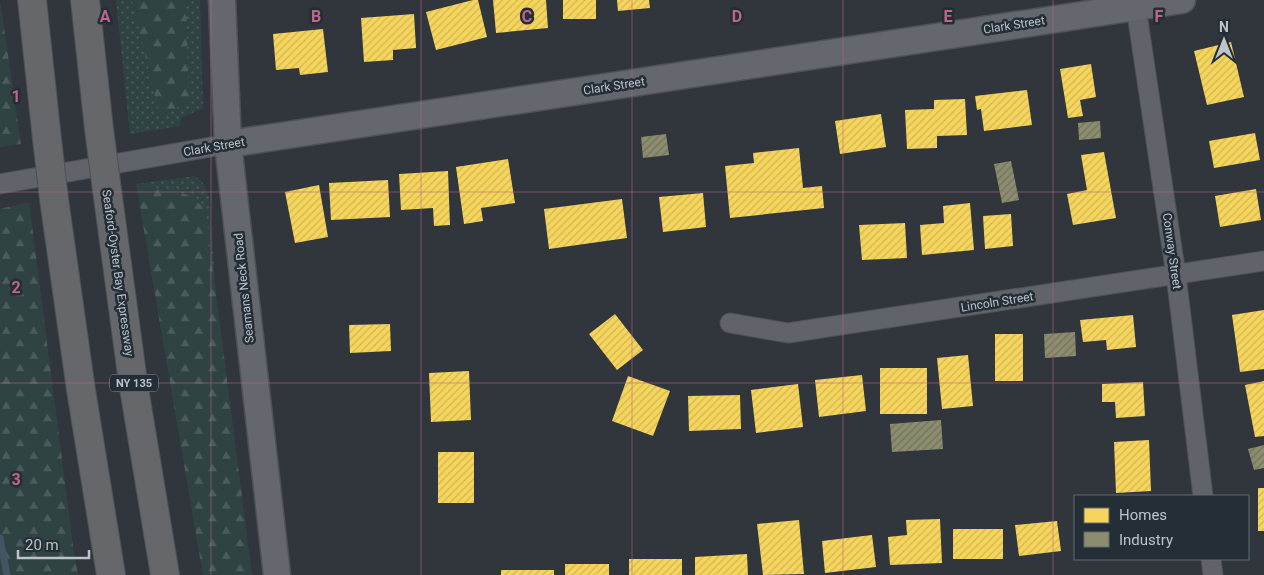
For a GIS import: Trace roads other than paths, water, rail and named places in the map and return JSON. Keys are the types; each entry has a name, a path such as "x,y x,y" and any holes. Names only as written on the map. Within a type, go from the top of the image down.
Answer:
{"highway":[{"path":"32,0 51,188 111,575"},
{"name":"Seaford-Oyster Bay Expressway","path":"85,0 99,129 133,382 165,575"}],"street":[{"name":"Seamans Neck Road","path":"222,0 228,144 277,575"},
{"name":"Clark Street","path":"0,184 51,188 228,144 1182,0"},
{"name":"Conway Street","path":"1136,7 1176,275 1203,495"},
{"name":"Lincoln Street","path":"730,323 788,333 1264,262"},
{"path":"1211,560 1213,575"}],"waterway":[{"path":"0,538 7,575"}]}
